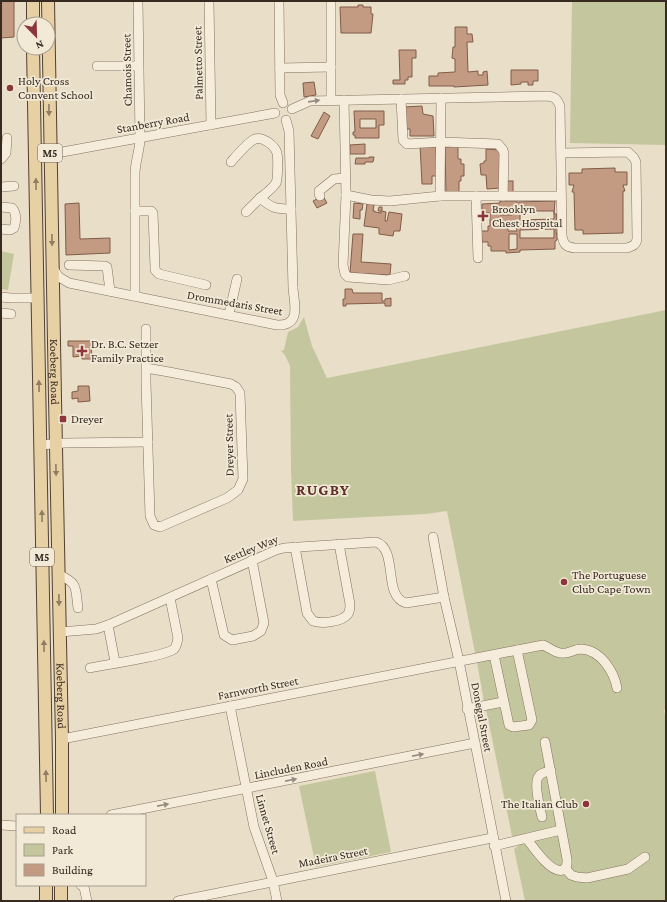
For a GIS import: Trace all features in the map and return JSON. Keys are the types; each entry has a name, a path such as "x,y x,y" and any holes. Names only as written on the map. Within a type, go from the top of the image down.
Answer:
{"main road":[{"path":"33,1 33,16"},
{"name":"Koeberg Road","path":"48,1 62,739 62,814"},
{"name":"Koeberg Road","path":"33,56 47,814"},
{"path":"46,886 46,901"},
{"path":"61,886 61,901"}],"street":[{"name":"Chamois Street","path":"135,296 134,174 135,164 140,150 138,1"},
{"name":"Palmetto Street","path":"209,1 211,125"},
{"path":"279,1 280,95 283,103 292,109 292,115 286,120 279,119 275,113 276,108 283,103"},
{"path":"330,1 331,100"},
{"path":"97,66 138,66"},
{"path":"280,68 331,67"},
{"path":"292,109 310,101 331,100 553,97 557,100 560,106 562,236 564,245 568,247 627,248 636,244 636,162 631,155 628,152 561,153"},
{"path":"440,196 441,98"},
{"path":"401,99 404,142 407,144 441,142 498,144 503,150 504,154 503,196"},
{"path":"344,100 346,195 343,265 345,274 348,277 388,280 405,276"},
{"name":"Stanberry Road","path":"35,156 275,113"},
{"name":"Drommedaris Street","path":"52,267 59,277 69,283 229,314 277,325 286,324 293,319 296,309 293,288 289,132 286,120"},
{"path":"1,159 6,153 7,138"},
{"path":"231,162 252,141 258,138 264,139 275,149 277,155 277,180 274,185 246,212"},
{"path":"320,196 319,191 334,179 345,178"},
{"path":"1,187 14,186"},
{"path":"346,195 371,200 390,201 440,196 561,196"},
{"path":"476,196 478,258"},
{"path":"260,198 272,208 291,210"},
{"path":"1,207 12,208 16,212 14,228 10,230 1,229"},
{"path":"135,211 151,211 153,213 156,272 206,285"},
{"path":"69,265 107,267 110,291"},
{"path":"229,314 237,279"},
{"path":"53,297 59,288 69,283"},
{"path":"1,297 38,298"},
{"path":"1,313 11,314"},
{"name":"Dreyer Street","path":"146,329 146,368 150,516 152,522 156,526 164,526 227,498 238,490 243,479 240,393 236,387 231,384 146,368"},
{"path":"40,445 65,443 148,442"},
{"name":"Donegal Street","path":"433,537 506,901"},
{"name":"Kettley Way","path":"60,632 96,629 108,625 252,560 284,548 376,542 383,546 387,552 395,592 403,602 420,602 444,596"},
{"path":"295,547 307,612 313,621 322,622 341,619 348,614 350,610 339,544"},
{"path":"211,579 222,632 224,635 232,640 253,636 261,631 264,623 252,560"},
{"path":"58,574 73,583 75,586 78,608"},
{"path":"90,668 115,662 164,654 175,648 178,638 170,598"},
{"path":"108,625 115,662"},
{"name":"Farnworth Street","path":"62,739 543,645 560,653 582,649 588,651 600,658 608,667 614,677 617,688"},
{"path":"494,655 507,722 510,727 530,724 532,720 517,650"},
{"path":"467,709 503,702"},
{"name":"Linnet Street","path":"230,706 254,827 273,881 277,901"},
{"path":"545,742 567,865 565,868"},
{"name":"Lincluden Road","path":"116,814 475,743"},
{"path":"542,817 536,784 537,778 542,773 550,771"},
{"path":"1,825 16,826"},
{"name":"Madeira Street","path":"178,901 273,881 493,842 526,839 561,830"},
{"path":"526,839 551,866 557,870 562,870 565,868"},
{"path":"565,868 570,875 587,878 628,869 645,857"},
{"path":"82,886 84,887 86,901"}],"green space":[{"path":"572,1 666,1 666,145 570,143"},
{"path":"1,251 14,254 8,290 1,289"},
{"path":"666,310 666,709 664,710 666,720 666,901 525,901 514,849 518,846 516,836 512,836 486,709 489,708 488,700 484,701 477,663 478,654 475,653 447,511 426,514 293,521 290,366 285,355 281,351 284,350 288,332 298,327 304,317 312,346 327,378"},
{"path":"375,771 391,852 316,867 299,786"}],"building":[{"path":"1,1 14,1 14,37 1,38"},
{"path":"358,5 363,5 363,7 371,7 371,14 373,14 371,33 341,33 340,7 358,7"},
{"path":"455,27 467,27 467,34 472,34 473,42 467,42 468,72 478,71 478,75 483,75 483,72 487,71 488,85 454,87 429,86 429,76 438,76 438,73 455,72 455,59 452,58 453,47 455,47"},
{"path":"399,50 416,50 416,58 412,58 412,77 408,77 408,80 405,80 405,84 393,84 393,80 400,80"},
{"path":"511,70 538,70 538,81 533,81 533,85 528,85 528,82 521,82 521,84 511,85"},
{"path":"314,82 316,95 304,97 303,83"},
{"path":"422,106 423,114 433,116 434,136 410,136 410,129 405,129 405,107"},
{"path":"354,111 384,111 384,125 379,125 379,138 355,138 353,132 355,132","holes":["360,119 376,119 376,128 360,128"]},
{"path":"324,112 330,116 318,139 311,136"},
{"path":"365,144 365,154 350,154 350,145"},
{"path":"420,145 436,146 437,176 432,176 432,184 422,184"},
{"path":"458,146 458,159 461,159 461,164 464,164 464,176 461,176 461,181 459,181 459,194 446,193 445,147"},
{"path":"486,149 500,150 500,188 487,189 486,175 481,175 480,164 486,161"},
{"path":"374,157 373,162 355,164 356,158"},
{"path":"615,168 615,172 627,172 627,185 623,185 625,191 623,191 623,233 583,234 583,230 575,230 574,192 572,192 574,185 569,185 569,173 582,173 582,169"},
{"path":"505,181 513,181 513,192 505,192"},
{"path":"323,196 327,203 317,208 313,201"},
{"path":"500,201 555,201 554,214 557,214 557,240 555,241 555,249 520,250 520,252 506,253 506,251 491,251 491,246 488,246 488,242 482,242 481,231 488,231 488,226 490,226 490,213 482,213 482,204 500,203","holes":["500,211 512,211 512,215 500,215","520,211 554,211 554,219 520,220","508,224 516,224 517,231 508,231","554,229 554,238 520,238 520,230","509,234 517,234 517,249 509,250"]},
{"path":"79,203 80,239 110,238 110,253 66,255 65,204"},
{"path":"354,203 363,204 362,210 360,210 360,219 353,218"},
{"path":"367,204 374,205 373,211 375,212 381,213 381,211 378,211 379,207 382,207 382,211 386,212 385,221 387,221 389,212 402,214 400,231 394,231 393,236 379,234 379,228 364,226"},
{"path":"353,234 363,234 361,262 391,264 390,275 350,273"},
{"path":"345,289 352,289 353,293 382,293 382,301 391,298 391,306 385,306 385,303 346,304 346,306 343,306"},
{"name":"Dr. B.C. Setzer Family Practice","path":"68,341 91,341 92,359 82,359 82,356 73,357 73,346 68,346"},
{"path":"78,386 89,386 90,401 78,402 78,398 72,399 72,392 78,391"}],"place":[{"name":"Holy Cross Convent School","path":"10,88"},
{"name":"Brooklyn Chest Hospital","path":"483,216"},
{"name":"Dr. B.C. Setzer Family Practice","path":"82,351"},
{"name":"Dreyer","path":"63,419"},
{"name":"The Portuguese Club Cape Town","path":"564,582"},
{"name":"The Italian Club","path":"586,804"}],"district":[{"name":"RUGBY","path":"323,489"}]}
